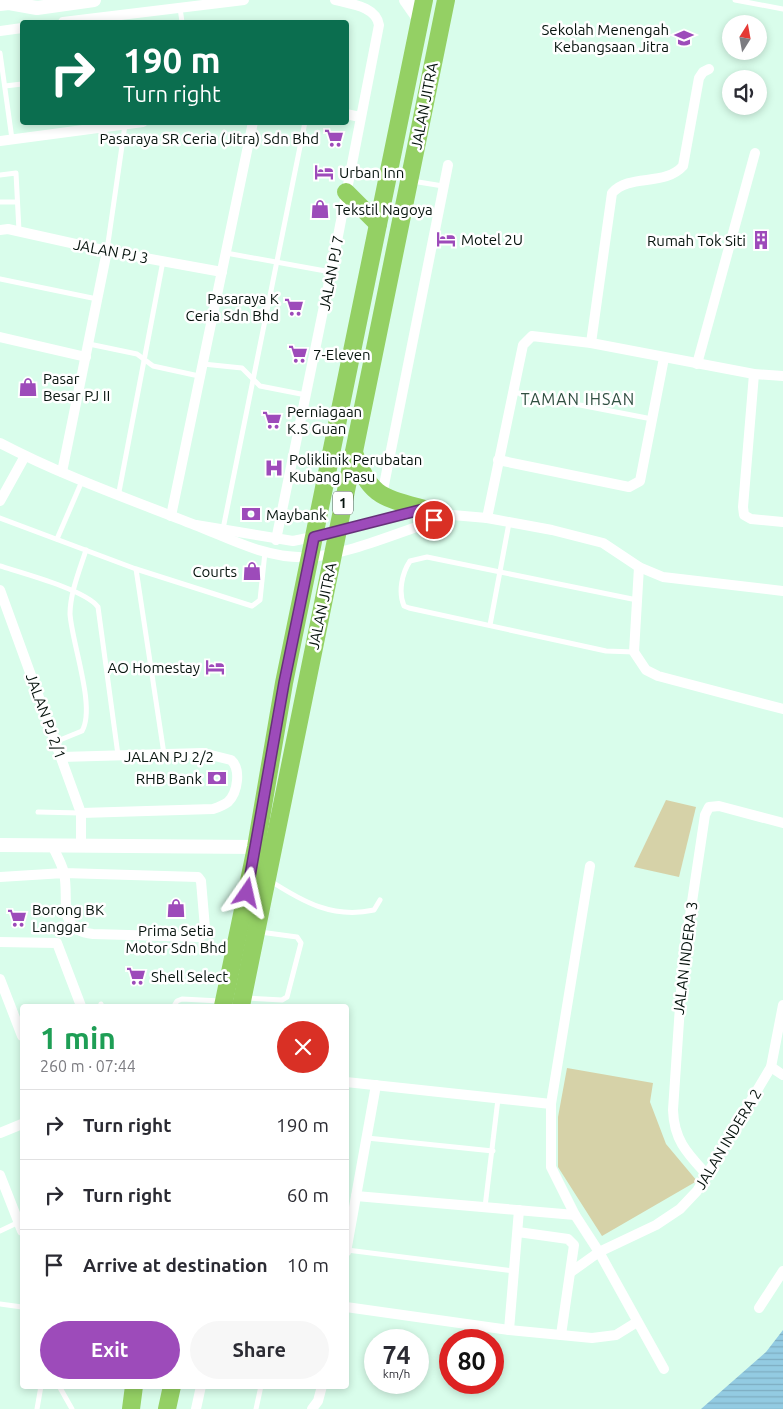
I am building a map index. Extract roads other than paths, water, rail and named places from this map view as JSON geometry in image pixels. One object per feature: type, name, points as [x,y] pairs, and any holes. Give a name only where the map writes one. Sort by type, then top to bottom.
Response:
[{"type":"highway","name":"JALAN JITRA","points":[[223,1004],[256,847],[284,683],[309,557],[424,0]]},
{"type":"highway","name":"JALAN JITRA","points":[[242,1002],[446,0]]},
{"type":"highway","points":[[346,192],[378,224]]},
{"type":"highway","points":[[354,452],[368,485],[382,495],[432,511]]},
{"type":"highway","points":[[131,1409],[134,1389]]},
{"type":"highway","points":[[167,1409],[171,1389]]},
{"type":"main road","points":[[7,2],[37,8],[93,0]]},
{"type":"main road","points":[[406,0],[420,20]]},
{"type":"main road","points":[[0,845],[81,844],[256,847]]},
{"type":"street","points":[[78,20],[244,0]]},
{"type":"street","name":"JALAN PJ 7","points":[[276,540],[332,272],[379,25],[378,19],[370,10],[335,0]]},
{"type":"street","points":[[0,31],[20,28]]},
{"type":"street","points":[[591,343],[612,193],[626,183],[646,182],[670,176],[683,166],[699,78],[703,72],[709,69]]},
{"type":"street","points":[[349,115],[360,117]]},
{"type":"street","points":[[0,141],[125,125]]},
{"type":"street","points":[[171,516],[252,125]]},
{"type":"street","points":[[697,364],[756,153]]},
{"type":"street","points":[[382,495],[448,166]]},
{"type":"street","name":"JALAN PJ 3","points":[[0,230],[222,272]]},
{"type":"street","points":[[62,472],[98,299],[106,251]]},
{"type":"street","points":[[487,518],[523,345],[532,336],[591,343],[754,374],[783,376]]},
{"type":"street","points":[[0,337],[86,357]]},
{"type":"street","points":[[498,460],[629,487],[640,481],[664,358]]},
{"type":"street","points":[[754,374],[743,507],[744,515],[751,518],[783,522]]},
{"type":"street","points":[[0,443],[118,497],[196,525],[222,537],[265,552],[292,558],[333,552],[434,520],[432,511]]},
{"type":"street","points":[[0,501],[25,456]]},
{"type":"street","points":[[196,525],[276,540],[293,541],[432,511],[487,518],[552,530],[603,543],[639,567],[664,577],[783,590]]},
{"type":"street","points":[[639,567],[634,652],[646,670],[658,676],[783,709]]},
{"type":"street","name":"JALAN PJ 2/1","points":[[0,590],[81,813],[81,844]]},
{"type":"street","name":"JALAN PJ 2/2","points":[[61,757],[203,753],[214,754],[231,760],[237,771],[235,792],[227,803],[213,809],[81,813]]},
{"type":"street","name":"JALAN INDERA 3","points":[[708,1176],[680,1143],[673,1127],[672,1110],[682,962],[705,815],[709,807],[719,806],[783,823]]},
{"type":"street","points":[[0,877],[64,873],[198,877],[202,891],[204,934],[199,937],[93,934],[77,930],[67,920],[64,873],[52,845]]},
{"type":"street","points":[[590,866],[551,1104],[551,1167],[575,1215],[599,1252],[664,1369]]},
{"type":"street","points":[[0,942],[57,943],[79,1004]]},
{"type":"street","points":[[0,978],[20,1031]]},
{"type":"street","name":"JALAN INDERA 2","points":[[571,1272],[599,1252],[656,1224],[680,1209],[708,1176],[771,1067],[783,1005]]},
{"type":"street","points":[[771,1067],[783,1075]]},
{"type":"street","points":[[349,1082],[551,1104]]},
{"type":"street","points":[[349,1234],[376,1085]]},
{"type":"street","points":[[0,1133],[20,1125]]},
{"type":"street","points":[[1,1182],[20,1225]]},
{"type":"street","points":[[356,1196],[575,1215]]},
{"type":"street","points":[[509,1330],[519,1210]]},
{"type":"street","points":[[518,1232],[571,1241],[574,1245],[561,1335]]},
{"type":"street","points":[[759,1308],[783,1271]]},
{"type":"street","points":[[349,1307],[509,1330],[605,1338],[616,1335],[637,1322]]},
{"type":"street","points":[[196,1409],[200,1389]]},
{"type":"street","points":[[312,1409],[318,1401],[321,1389]]},
{"type":"lane","points":[[735,0],[765,3],[783,9]]},
{"type":"lane","points":[[180,7],[182,20]]},
{"type":"lane","points":[[0,53],[12,139]]},
{"type":"lane","points":[[5,86],[20,84]]},
{"type":"lane","points":[[106,251],[125,125]]},
{"type":"lane","points":[[223,529],[304,125]]},
{"type":"lane","points":[[0,175],[16,173],[18,232]]},
{"type":"lane","points":[[409,180],[443,186]]},
{"type":"lane","points":[[0,202],[18,202]]},
{"type":"lane","points":[[226,253],[332,272]]},
{"type":"lane","points":[[118,497],[163,261]]},
{"type":"lane","points":[[0,279],[98,299]]},
{"type":"lane","points":[[89,344],[137,354],[153,366],[199,376]]},
{"type":"lane","points":[[202,363],[242,368],[253,381],[263,387],[306,395]]},
{"type":"lane","points":[[512,392],[652,419]]},
{"type":"lane","points":[[57,539],[82,481]]},
{"type":"lane","points":[[0,518],[136,569],[252,606],[260,600],[265,552]]},
{"type":"lane","points":[[490,625],[498,572],[509,522]]},
{"type":"lane","points":[[55,742],[82,731],[87,716],[70,616],[74,591],[86,550]]},
{"type":"lane","points":[[634,652],[606,651],[409,608],[404,606],[400,593],[406,567],[410,561],[427,557],[637,600]]},
{"type":"lane","points":[[0,566],[74,591],[90,599],[98,607],[118,755]]},
{"type":"lane","points":[[136,569],[164,754]]},
{"type":"lane","points":[[38,812],[81,813]]},
{"type":"lane","points":[[267,879],[302,902],[319,907],[362,913],[374,910],[380,900]]},
{"type":"lane","points":[[242,1002],[282,1000],[287,998],[301,943],[297,937],[257,931]]},
{"type":"lane","points":[[175,1004],[182,998],[223,1004]]},
{"type":"lane","points":[[485,1207],[498,1098]]},
{"type":"lane","points":[[367,1138],[493,1151]]},
{"type":"lane","points":[[0,1231],[20,1227]]},
{"type":"lane","points":[[349,1251],[514,1271]]},
{"type":"lane","points":[[0,1304],[20,1307]]},
{"type":"lane","points":[[37,1409],[40,1389]]},
{"type":"lane","points":[[62,1389],[72,1409]]},
{"type":"lane","points":[[256,1409],[260,1389]]},
{"type":"water","points":[[783,1330],[783,1409],[701,1409],[766,1352]]},
{"type":"place","name":"Sekolah Menengah Kebangsaan Jitra","points":[[684,38]]},
{"type":"place","name":"Pasaraya SR Ceria (Jitra) Sdn Bhd","points":[[334,138]]},
{"type":"place","name":"Urban Inn","points":[[324,172]]},
{"type":"place","name":"Tekstil Nagoya","points":[[320,209]]},
{"type":"place","name":"Motel 2U","points":[[446,239]]},
{"type":"place","name":"Rumah Tok Siti","points":[[761,240]]},
{"type":"place","name":"Pasaraya K Ceria Sdn Bhd","points":[[294,307]]},
{"type":"place","name":"7-Eleven","points":[[298,354]]},
{"type":"place","name":"Pasar Besar PJ II","points":[[28,387]]},
{"type":"place","name":"Perniagaan K.S Guan","points":[[272,420]]},
{"type":"place","name":"Poliklinik Perubatan Kubang Pasu","points":[[274,468]]},
{"type":"place","name":"Maybank","points":[[251,514]]},
{"type":"place","name":"Courts","points":[[252,571]]},
{"type":"place","name":"AO Homestay","points":[[215,667]]},
{"type":"place","name":"RHB Bank","points":[[217,778]]},
{"type":"place","name":"Prima Setia Motor Sdn Bhd","points":[[176,908]]},
{"type":"place","name":"Borong BK Langgar","points":[[17,918]]},
{"type":"place","name":"Shell Select","points":[[136,976]]},
{"type":"district","name":"TAMAN IHSAN","points":[[578,399]]}]
